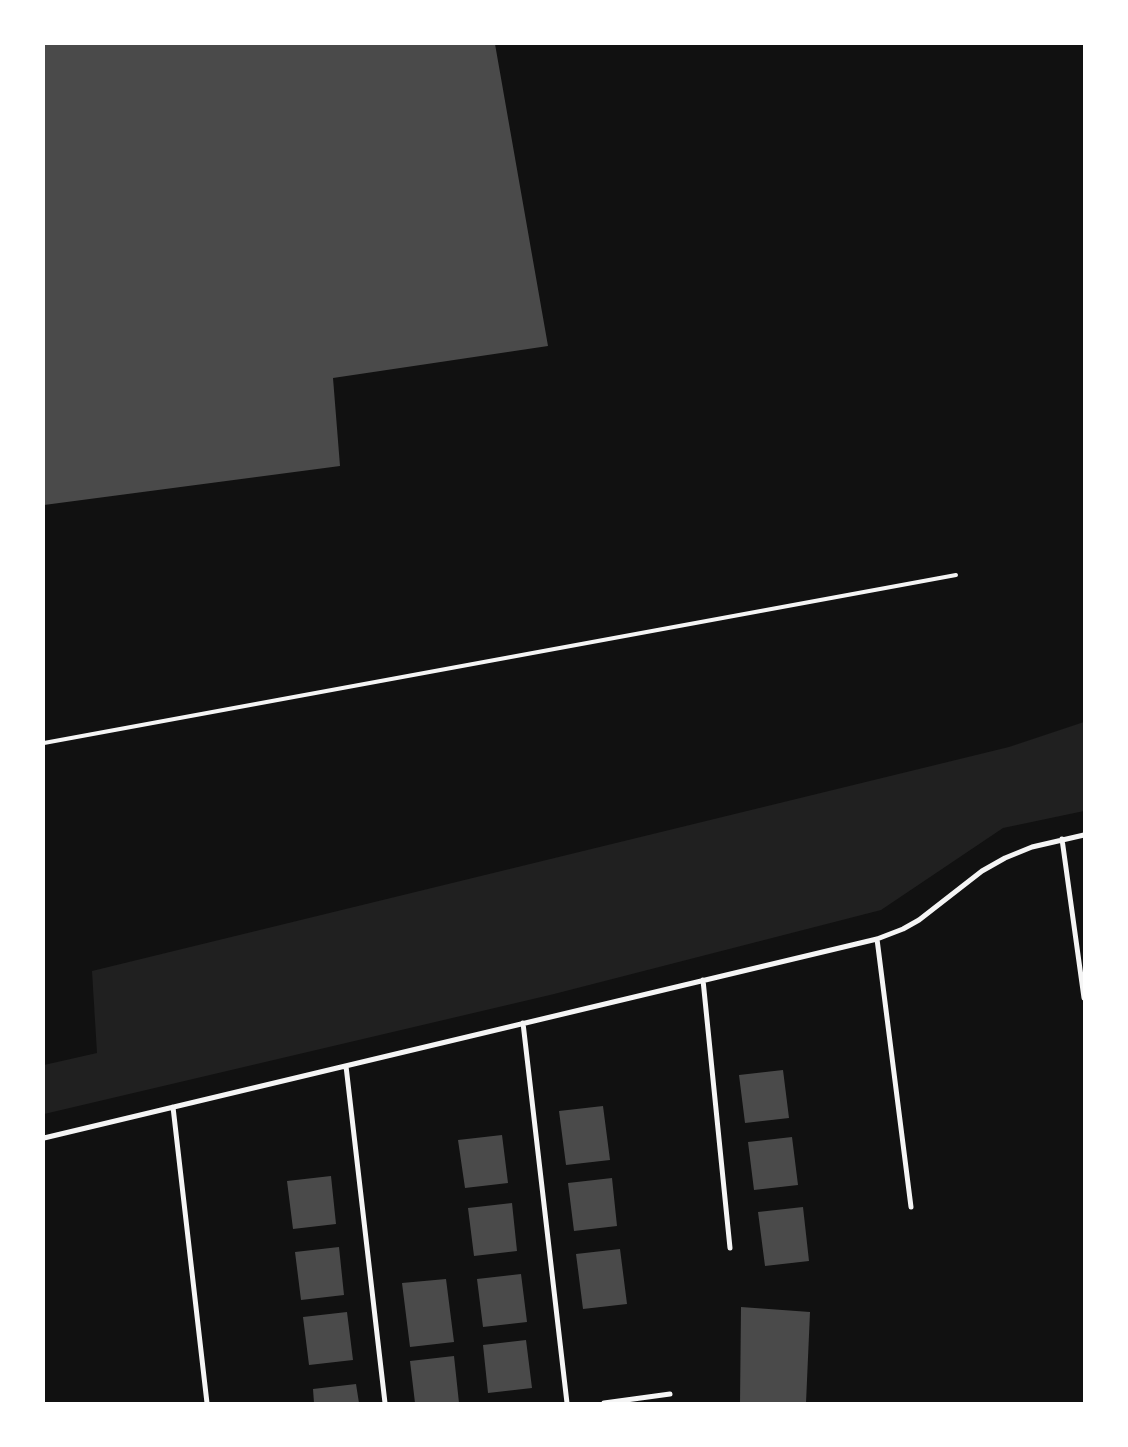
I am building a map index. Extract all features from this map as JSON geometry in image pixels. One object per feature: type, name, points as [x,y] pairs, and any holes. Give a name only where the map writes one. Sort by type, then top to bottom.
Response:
[{"type":"street","points":[[44,1138],[877,938],[903,929],[918,920],[982,871],[1005,858],[1032,847],[1084,835]]},
{"type":"street","points":[[1062,840],[1084,998]]},
{"type":"street","points":[[877,938],[911,1207]]},
{"type":"street","points":[[703,980],[730,1248]]},
{"type":"street","points":[[523,1023],[567,1403]]},
{"type":"street","points":[[346,1066],[385,1403]]},
{"type":"street","points":[[172,1107],[207,1403]]},
{"type":"street","points":[[604,1403],[670,1394]]},
{"type":"lane","points":[[44,743],[956,576]]},
{"type":"shaded area","points":[[1084,722],[1084,811],[1003,828],[881,910],[554,994],[44,1114],[44,1065],[97,1053],[92,971],[1009,747]]},
{"type":"building","points":[[44,44],[495,44],[548,346],[333,378],[340,466],[44,505]]},
{"type":"building","points":[[783,1070],[789,1118],[745,1123],[739,1075]]},
{"type":"building","points":[[603,1106],[610,1160],[566,1165],[559,1111]]},
{"type":"building","points":[[502,1135],[508,1183],[465,1188],[458,1140]]},
{"type":"building","points":[[792,1137],[798,1185],[754,1190],[748,1142]]},
{"type":"building","points":[[331,1176],[336,1224],[293,1229],[287,1181]]},
{"type":"building","points":[[612,1178],[617,1226],[574,1231],[568,1183]]},
{"type":"building","points":[[512,1203],[517,1251],[474,1256],[468,1208]]},
{"type":"building","points":[[803,1207],[809,1261],[765,1266],[758,1212]]},
{"type":"building","points":[[339,1247],[344,1295],[301,1300],[295,1252]]},
{"type":"building","points":[[620,1249],[627,1304],[583,1309],[576,1254]]},
{"type":"building","points":[[521,1274],[527,1322],[483,1327],[477,1279]]},
{"type":"building","points":[[446,1279],[454,1342],[410,1347],[402,1283]]},
{"type":"building","points":[[741,1307],[810,1312],[806,1403],[740,1403]]},
{"type":"building","points":[[347,1312],[353,1360],[309,1365],[303,1317]]},
{"type":"building","points":[[526,1340],[532,1388],[488,1393],[483,1345]]},
{"type":"building","points":[[454,1356],[459,1403],[415,1403],[410,1361]]},
{"type":"building","points":[[356,1384],[359,1403],[314,1403],[313,1389]]}]
